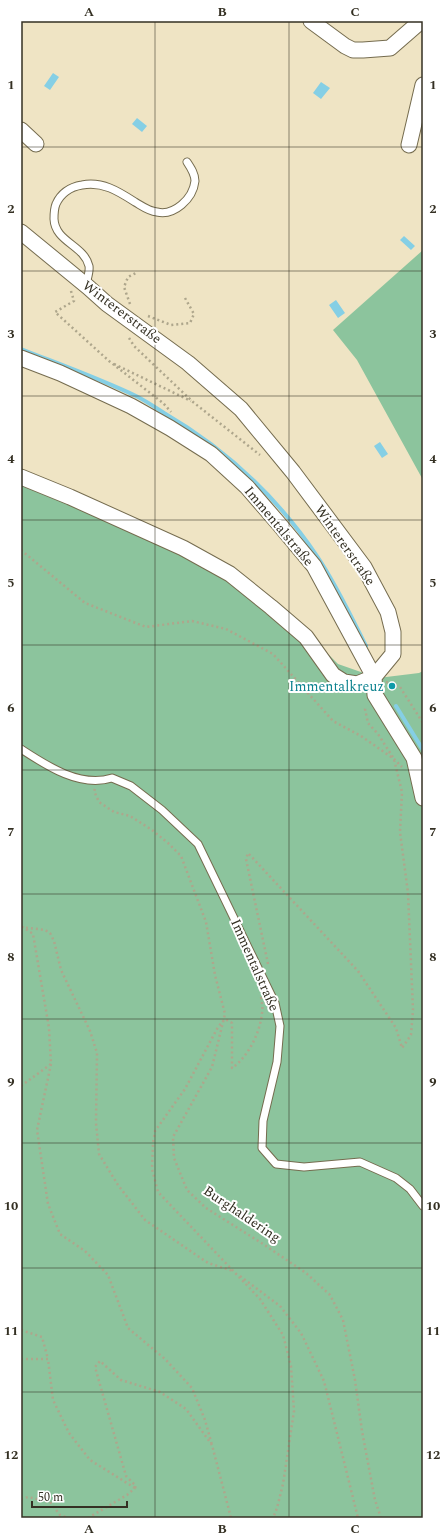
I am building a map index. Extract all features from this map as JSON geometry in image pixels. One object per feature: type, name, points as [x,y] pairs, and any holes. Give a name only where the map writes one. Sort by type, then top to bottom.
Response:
[{"type":"street","points":[[311,21],[345,46],[353,50],[363,50],[390,48],[421,21]]},
{"type":"street","points":[[409,145],[423,85]]},
{"type":"street","points":[[21,130],[36,144]]},
{"type":"street","name":"Wintererstraße","points":[[21,232],[86,284],[107,304],[188,363],[241,409],[293,472],[364,567],[388,612],[393,632],[393,654],[374,677]]},
{"type":"street","name":"Immentalstraße","points":[[21,358],[60,373],[131,406],[170,428],[211,454],[247,487],[314,566],[374,677],[375,695],[414,758],[423,798]]},
{"type":"street","points":[[21,477],[70,497],[183,548],[230,574],[306,637],[333,675],[344,682],[357,684],[374,677]]},
{"type":"lane","points":[[86,284],[89,268],[84,254],[59,234],[54,223],[56,205],[64,192],[75,186],[88,184],[106,186],[147,209],[168,213],[180,206],[191,194],[195,181],[193,170],[187,162]]},
{"type":"lane","name":"Immentalstraße","points":[[21,749],[67,776],[101,781],[112,778],[131,786],[162,810],[198,844],[275,1003],[280,1026],[277,1062],[263,1121],[262,1148],[276,1164],[304,1167],[331,1166],[360,1162],[396,1178],[410,1189],[423,1206]]},
{"type":"path","points":[[132,310],[124,287],[128,277],[136,273]]},
{"type":"path","points":[[70,286],[74,302],[55,312],[108,361],[163,403],[175,417]]},
{"type":"path","points":[[144,315],[171,325],[190,323],[194,314],[185,298]]},
{"type":"path","points":[[126,333],[134,346],[193,402],[264,458]]},
{"type":"path","points":[[108,361],[193,402]]},
{"type":"path","points":[[21,550],[85,603],[146,627],[192,621],[226,629],[273,654],[333,721],[361,736],[394,759],[404,772]]},
{"type":"path","points":[[374,677],[400,687],[423,723]]},
{"type":"path","points":[[273,1518],[278,1508],[283,1484],[294,1411],[291,1366],[283,1335],[260,1299],[158,1192],[152,1169],[153,1143],[155,1131],[185,1089],[218,1027],[225,1019],[232,1023],[232,1068],[240,1062],[257,1034],[263,1012],[260,989],[266,984],[269,970],[246,859],[248,853],[358,972],[396,1028],[402,1048],[411,1035],[413,1010],[408,893],[400,832],[402,792],[394,759],[378,734],[368,723],[365,709],[375,695]]},
{"type":"path","name":"Burghaldering","points":[[98,799],[99,802],[114,812],[130,816],[152,830],[181,856],[206,922],[215,975],[225,1019],[212,1067],[173,1137],[174,1158],[187,1190],[206,1208],[306,1273],[330,1295],[343,1320],[355,1380],[362,1431],[375,1500],[380,1518]]},
{"type":"path","points":[[22,927],[33,934],[49,1028],[51,1064],[37,1130],[48,1204],[60,1234],[85,1251],[108,1275],[128,1328],[165,1359],[192,1388],[205,1420],[231,1518]]},
{"type":"path","points":[[22,927],[44,930],[50,933],[54,941],[62,970],[90,1031],[97,1053],[96,1123],[99,1154],[102,1160],[118,1185],[145,1220],[208,1263],[234,1272],[280,1306],[301,1333],[324,1382],[358,1518]]},
{"type":"path","points":[[21,1086],[51,1064]]},
{"type":"path","points":[[21,1330],[42,1337],[48,1359],[53,1400],[69,1433],[90,1460],[135,1488]]},
{"type":"path","points":[[21,1359],[48,1359]]},
{"type":"path","points":[[135,1488],[136,1486],[126,1476],[95,1368],[100,1361],[121,1380],[160,1392],[186,1409],[212,1445]]},
{"type":"path","points":[[88,1518],[135,1488]]},
{"type":"path","points":[[21,1499],[28,1497],[50,1502],[60,1515],[69,1518]]},
{"type":"green space","points":[[423,250],[423,480],[357,360],[333,330]]},
{"type":"green space","points":[[21,476],[275,601],[338,664],[378,678],[419,673],[423,671],[423,1518],[21,1518]]},
{"type":"water","points":[[53,73],[59,77],[50,90],[44,86]]},
{"type":"water","points":[[321,82],[330,88],[321,99],[313,93]]},
{"type":"water","points":[[137,118],[147,126],[142,132],[132,124]]},
{"type":"water","points":[[404,236],[415,246],[411,250],[400,240]]},
{"type":"water","points":[[336,300],[345,313],[338,318],[329,305]]},
{"type":"water","points":[[380,442],[388,454],[382,458],[374,446]]},
{"type":"waterway","points":[[21,349],[93,377],[140,398],[208,442],[249,476],[285,514],[317,556],[343,600],[366,646]]},
{"type":"waterway","points":[[396,706],[423,750]]},
{"type":"place","name":"Immentalkreuz","points":[[392,686]]}]
